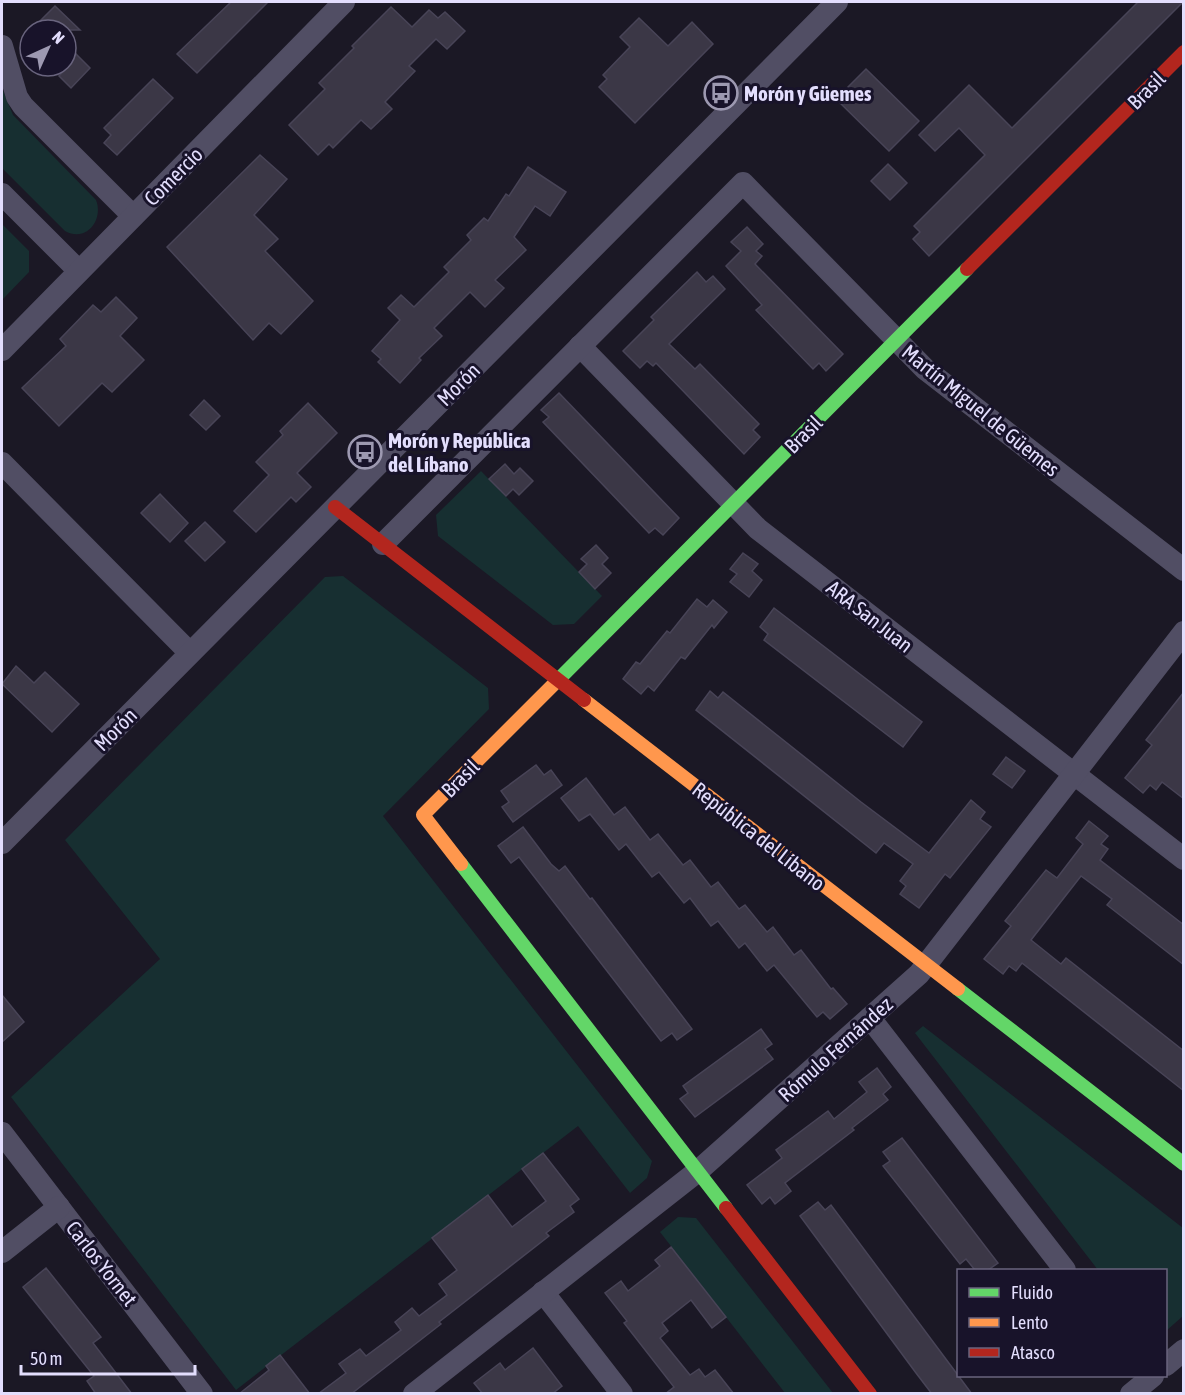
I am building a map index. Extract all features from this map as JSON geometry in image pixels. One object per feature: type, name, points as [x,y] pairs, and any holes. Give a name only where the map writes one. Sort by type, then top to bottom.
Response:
[{"type":"street","name":"Comercio","points":[[2,350],[344,2]]},
{"type":"street","name":"Morón","points":[[2,843],[837,2]]},
{"type":"street","points":[[2,46],[17,97],[23,106],[133,216]]},
{"type":"street","name":"Brasil","points":[[698,1171],[423,815],[896,340],[1179,65]]},
{"type":"street","name":"Martín Miguel de Güemes","points":[[580,346],[743,183],[925,369],[1184,570]]},
{"type":"street","points":[[2,194],[79,271]]},
{"type":"street","points":[[383,544],[580,346]]},
{"type":"street","name":"ARA San Juan","points":[[580,346],[758,529],[1184,859]]},
{"type":"street","points":[[2,463],[190,654]]},
{"type":"street","name":"República del Líbano","points":[[335,507],[1184,1164]]},
{"type":"street","name":"Rómulo Fernández","points":[[414,1394],[698,1171],[920,974],[1184,632]]},
{"type":"street","points":[[870,1018],[1064,1269]]},
{"type":"street","name":"Carlos Yornet","points":[[2,1133],[202,1394]]},
{"type":"street","points":[[698,1171],[870,1394]]},
{"type":"street","points":[[2,1252],[59,1208]]},
{"type":"street","points":[[543,1292],[622,1394]]},
{"type":"street","points":[[1167,1366],[1184,1350]]},
{"type":"street","points":[[1131,1394],[1155,1378]]},
{"type":"green space","points":[[2,88],[13,115],[96,200],[98,208],[95,222],[86,232],[73,234],[65,231],[2,168]]},
{"type":"green space","points":[[2,224],[29,251],[29,272],[2,300]]},
{"type":"green space","points":[[481,471],[602,596],[574,624],[553,625],[438,536],[436,515]]},
{"type":"green space","points":[[343,576],[488,688],[489,709],[383,816],[652,1161],[647,1178],[630,1193],[578,1126],[236,1390],[11,1097],[160,959],[65,840],[325,577]]},
{"type":"green space","points":[[923,1026],[1183,1228],[1183,1316],[1167,1330],[1167,1269],[1097,1269],[915,1033]]},
{"type":"green space","points":[[678,1217],[696,1218],[833,1393],[785,1393],[660,1232]]},
{"type":"building","points":[[231,2],[268,2],[197,73],[177,54]]},
{"type":"building","points":[[1138,2],[1183,2],[929,256],[913,239],[920,232],[914,226],[985,155],[959,128],[935,151],[919,135],[969,85],[1012,128]]},
{"type":"building","points":[[55,6],[68,18],[43,18]]},
{"type":"building","points":[[391,7],[412,27],[429,10],[438,18],[445,12],[465,31],[447,49],[436,39],[409,66],[415,71],[385,102],[392,109],[371,129],[361,120],[333,148],[329,144],[318,155],[289,125],[325,89],[319,83]]},
{"type":"building","points":[[639,18],[668,46],[692,22],[713,44],[635,123],[599,87],[607,79],[603,75],[630,47],[620,37]]},
{"type":"building","points":[[78,56],[90,68],[71,88],[61,78],[78,78]]},
{"type":"building","points":[[866,69],[919,121],[889,151],[836,99]]},
{"type":"building","points":[[153,79],[173,98],[117,155],[104,143],[111,135],[104,128]]},
{"type":"building","points":[[260,155],[287,179],[254,215],[278,239],[265,251],[313,301],[281,334],[269,323],[253,340],[167,247]]},
{"type":"building","points":[[888,164],[907,183],[890,200],[871,181]]},
{"type":"building","points":[[528,167],[566,192],[550,216],[535,206],[514,237],[526,250],[495,280],[504,288],[485,307],[470,292],[434,328],[442,336],[419,358],[421,360],[400,383],[378,362],[381,359],[372,351],[400,320],[388,308],[401,295],[414,307],[449,272],[444,267],[471,240],[467,235],[484,218],[488,221],[506,194],[509,196]]},
{"type":"building","points":[[747,227],[763,244],[756,251],[762,256],[755,264],[843,354],[826,371],[819,363],[813,369],[756,310],[762,305],[726,266],[741,251],[731,242]]},
{"type":"building","points":[[697,272],[706,282],[713,276],[725,289],[669,344],[695,369],[700,364],[759,424],[753,430],[760,437],[744,454],[656,363],[653,366],[647,361],[640,368],[623,351],[654,320],[651,317]]},
{"type":"building","points":[[116,297],[137,318],[120,336],[144,360],[112,392],[102,383],[59,426],[22,388],[66,346],[60,339],[93,305],[101,312]]},
{"type":"building","points":[[559,393],[679,518],[663,535],[655,528],[649,533],[543,422],[549,417],[541,410]]},
{"type":"building","points":[[204,400],[220,416],[206,430],[190,415]]},
{"type":"building","points":[[308,403],[337,433],[297,473],[311,487],[296,502],[291,497],[256,532],[234,511],[269,475],[256,462],[283,435],[280,431]]},
{"type":"building","points":[[505,464],[514,474],[520,468],[533,481],[519,495],[513,489],[506,496],[489,479]]},
{"type":"building","points":[[160,494],[188,523],[170,542],[141,513]]},
{"type":"building","points":[[205,522],[225,542],[205,561],[185,541]]},
{"type":"building","points":[[596,545],[608,558],[602,564],[611,573],[595,589],[579,572],[587,564],[581,559]]},
{"type":"building","points":[[743,553],[758,564],[752,571],[762,580],[749,597],[730,582],[737,574],[730,569]]},
{"type":"building","points":[[697,599],[707,607],[713,600],[727,612],[714,628],[712,625],[685,659],[681,657],[654,691],[648,686],[641,694],[623,679],[636,662],[640,664],[667,631],[670,633]]},
{"type":"building","points":[[774,608],[922,722],[903,747],[764,640],[768,634],[760,627]]},
{"type":"building","points":[[16,666],[34,683],[45,672],[79,704],[52,732],[2,684]]},
{"type":"building","points":[[710,691],[718,698],[723,692],[929,853],[971,800],[985,812],[980,819],[991,827],[950,878],[945,874],[919,908],[900,894],[906,886],[900,881],[913,864],[884,843],[876,853],[696,710]]},
{"type":"building","points":[[1184,692],[1184,799],[1162,782],[1156,790],[1150,785],[1143,793],[1125,778],[1152,745],[1146,740]]},
{"type":"building","points":[[1006,757],[1025,771],[1012,788],[993,774]]},
{"type":"building","points":[[536,765],[544,775],[551,770],[562,785],[513,822],[502,807],[509,802],[501,791]]},
{"type":"building","points":[[586,778],[614,815],[625,807],[650,840],[658,834],[683,865],[690,860],[711,887],[718,882],[739,909],[745,905],[767,932],[773,927],[794,955],[801,950],[831,989],[833,988],[847,1004],[830,1019],[823,1012],[817,1017],[774,965],[767,971],[745,943],[739,948],[718,921],[711,926],[690,898],[684,903],[659,872],[652,877],[626,844],[619,850],[590,814],[579,821],[561,798]]},
{"type":"building","points":[[1089,821],[1108,836],[1101,844],[1108,849],[1100,860],[1184,925],[1184,965],[1107,905],[1112,899],[1081,876],[1031,940],[1061,964],[1066,958],[1184,1051],[1184,1091],[1022,963],[1016,971],[1009,966],[1003,974],[984,959],[1011,926],[1005,921],[1046,870],[1057,878],[1083,844],[1076,838]]},
{"type":"building","points":[[523,827],[551,864],[559,871],[565,866],[590,899],[592,898],[692,1029],[677,1040],[672,1033],[661,1041],[519,857],[511,863],[498,846]]},
{"type":"building","points":[[2,995],[24,1022],[2,1042]]},
{"type":"building","points":[[761,1029],[772,1044],[765,1049],[773,1059],[695,1117],[680,1099],[688,1093],[683,1086]]},
{"type":"building","points":[[877,1068],[891,1087],[883,1094],[888,1100],[852,1128],[854,1130],[785,1183],[791,1191],[775,1204],[770,1197],[762,1204],[747,1185],[782,1158],[776,1150],[828,1111],[834,1119],[867,1092],[859,1082]]},
{"type":"building","points":[[902,1138],[998,1263],[989,1269],[974,1269],[966,1259],[960,1264],[883,1166],[890,1161],[883,1152]]},
{"type":"building","points":[[543,1153],[579,1199],[570,1206],[574,1212],[546,1233],[549,1236],[351,1394],[318,1394],[346,1373],[339,1364],[360,1349],[366,1356],[401,1330],[395,1322],[412,1308],[419,1316],[447,1295],[439,1284],[457,1270],[432,1238],[488,1195],[512,1227],[546,1201],[522,1169]]},
{"type":"building","points":[[818,1202],[825,1210],[831,1205],[957,1374],[957,1377],[972,1394],[932,1394],[800,1216]]},
{"type":"building","points":[[671,1247],[726,1317],[712,1328],[691,1300],[662,1323],[668,1331],[660,1338],[690,1375],[699,1369],[705,1377],[715,1370],[734,1394],[665,1394],[674,1387],[624,1323],[627,1321],[605,1293],[621,1281],[628,1291],[660,1266],[655,1260]]},
{"type":"building","points":[[46,1268],[101,1337],[93,1343],[132,1394],[96,1394],[87,1381],[94,1376],[23,1287]]},
{"type":"building","points":[[533,1348],[562,1386],[552,1394],[483,1394],[474,1383],[500,1363],[505,1370]]},
{"type":"building","points":[[280,1355],[310,1394],[239,1394],[269,1370],[266,1366]]},
{"type":"traffic: fast","points":[[557,681],[967,269]]},
{"type":"traffic: fast","points":[[461,864],[726,1208]]},
{"type":"traffic: fast","points":[[958,989],[1184,1164]]},
{"type":"traffic: slow","points":[[461,864],[423,815],[557,681]]},
{"type":"traffic: slow","points":[[584,700],[958,989]]},
{"type":"traffic: jam","points":[[967,269],[1184,52]]},
{"type":"traffic: jam","points":[[335,507],[584,700]]},
{"type":"traffic: jam","points":[[726,1208],[870,1394]]},
{"type":"place","name":"Morón y Güemes","points":[[721,93]]},
{"type":"place","name":"Morón y República del Líbano","points":[[365,452]]}]
